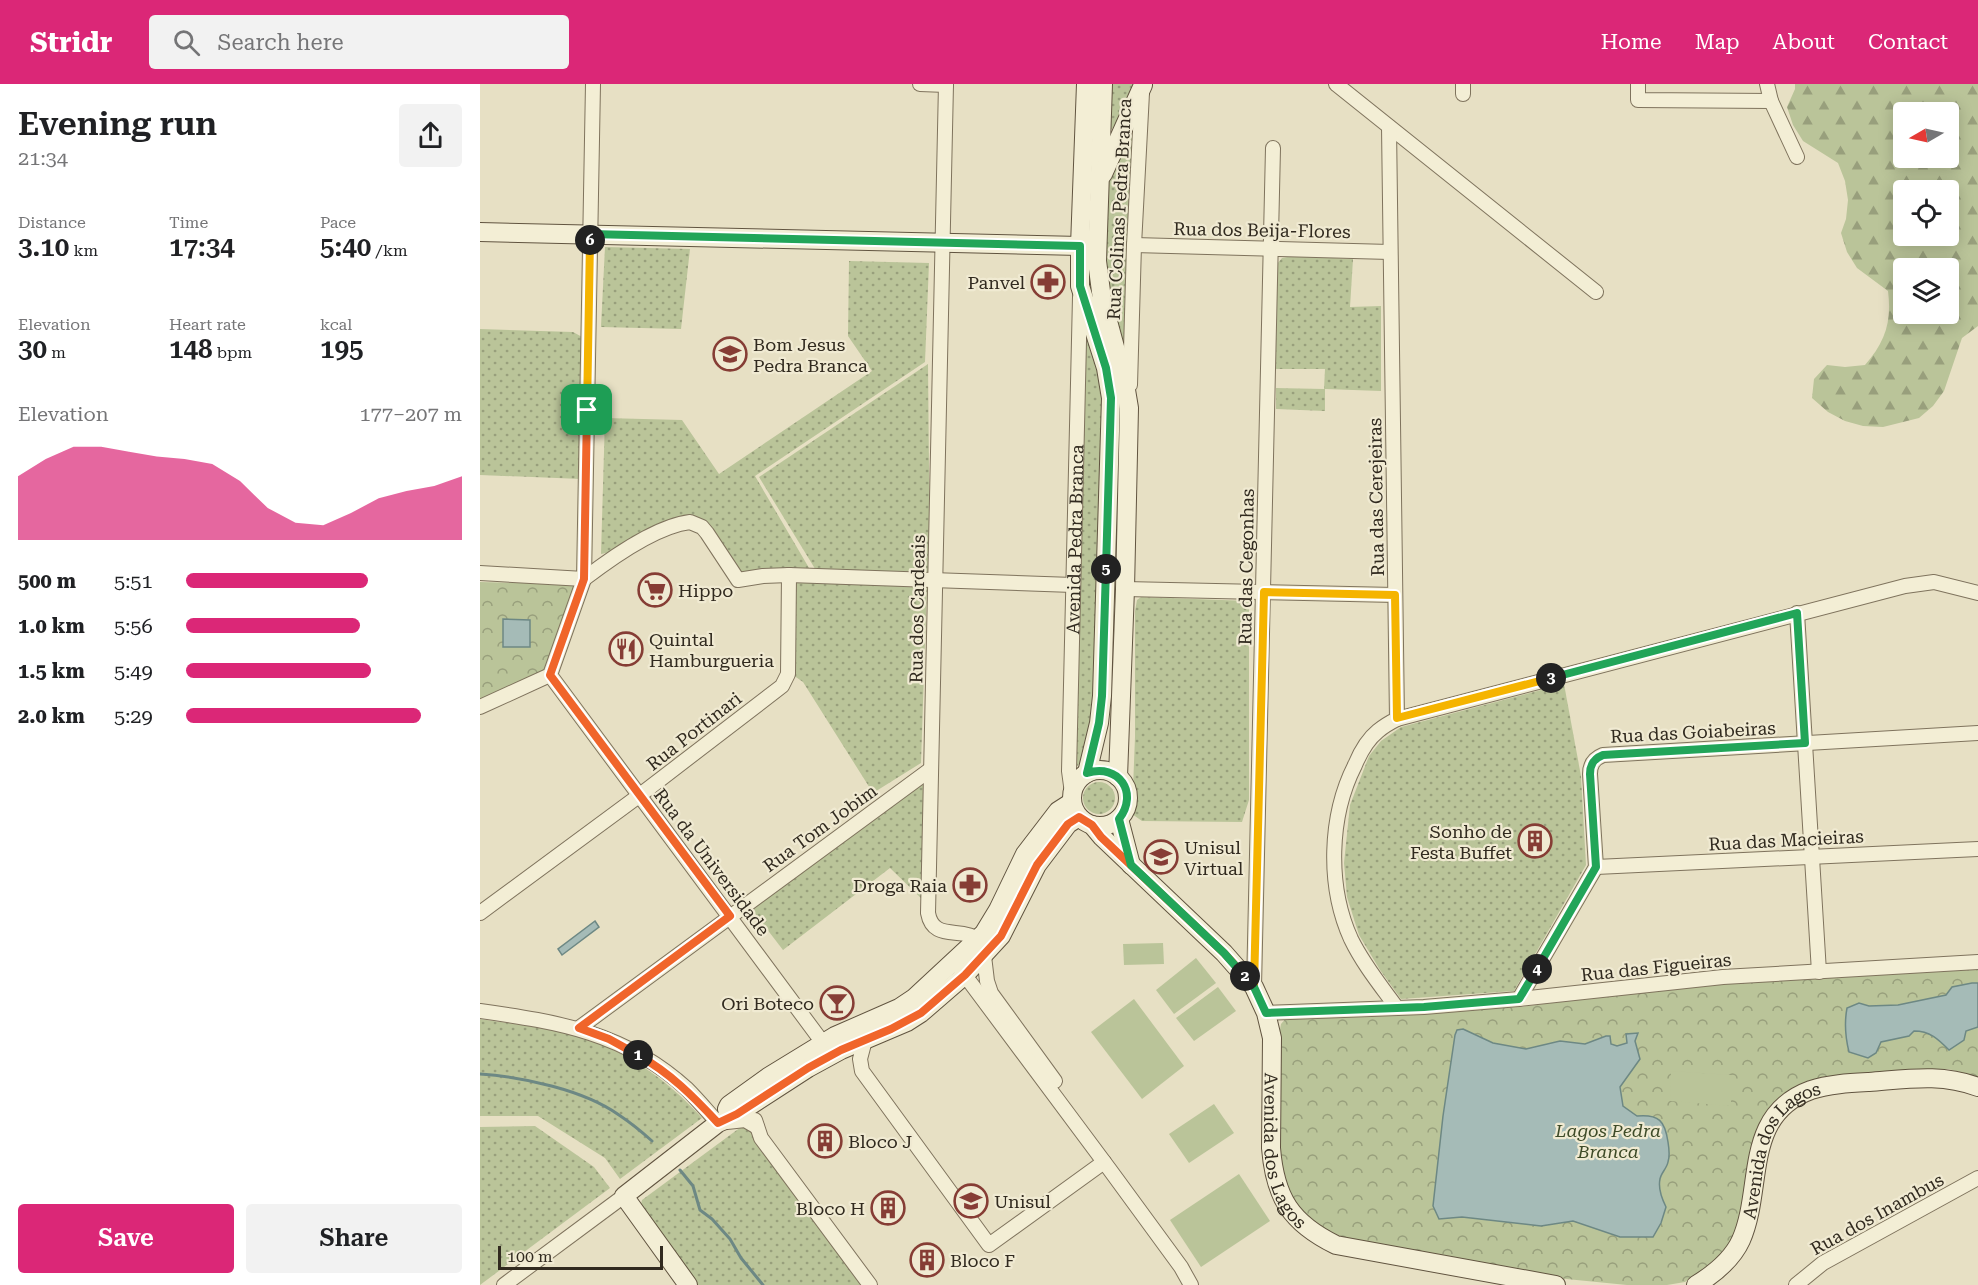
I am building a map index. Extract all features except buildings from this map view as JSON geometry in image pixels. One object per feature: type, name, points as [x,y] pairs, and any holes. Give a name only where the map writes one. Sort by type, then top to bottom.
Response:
[{"type":"main road","name":"Avenida Pedra Branca","points":[[1086,84],[1080,286],[1106,368],[1111,398],[1102,696],[1099,723],[1087,773]]},
{"type":"main road","points":[[688,1285],[624,1196],[718,1123],[841,1050],[914,1018],[981,947],[1025,854],[1058,811],[1079,809],[1106,825],[1119,819],[1126,805],[1126,790],[1118,777],[1129,408],[1125,384],[1102,299],[1098,270],[1096,244],[1103,84]]},
{"type":"main road","points":[[1099,183],[1143,84]]},
{"type":"main road","points":[[480,232],[1080,246]]},
{"type":"main road","points":[[1079,809],[1080,778],[1087,773],[1103,771],[1118,777]]},
{"type":"main road","name":"Avenida dos Lagos","points":[[1079,809],[1101,837],[1224,953],[1254,987],[1266,1013],[1272,1038],[1272,1166],[1285,1204],[1299,1222],[1316,1235],[1336,1245],[1528,1283],[1556,1285]]},
{"type":"main road","points":[[1119,819],[1131,865]]},
{"type":"main road","points":[[718,1123],[729,1105],[768,1077],[835,1036],[905,1005],[960,968]]},
{"type":"main road","name":"Avenida dos Lagos","points":[[1696,1285],[1721,1266],[1741,1240],[1747,1220],[1756,1161],[1764,1134],[1778,1112],[1798,1096],[1827,1086],[1924,1077],[1951,1078],[1978,1087]]},
{"type":"street","points":[[480,707],[550,675],[584,579],[593,84]]},
{"type":"street","points":[[920,84],[946,84]]},
{"type":"street","name":"Rua dos Cardeais","points":[[946,84],[929,921],[934,928],[940,931],[964,932],[981,947]]},
{"type":"street","name":"Rua Colinas Pedra Branca","points":[[1129,408],[1134,245],[1143,84]]},
{"type":"street","points":[[1336,84],[1596,292]]},
{"type":"street","points":[[1638,84],[1638,100],[1771,101]]},
{"type":"street","points":[[1767,84],[1771,101],[1797,157]]},
{"type":"street","name":"Rua das Cerejeiras","points":[[1389,127],[1397,718]]},
{"type":"street","name":"Rua das Cegonhas","points":[[1254,987],[1273,148]]},
{"type":"street","name":"Rua dos Beija-Flores","points":[[1134,245],[1390,252]]},
{"type":"street","name":"Avenida Pedra Branca","points":[[1079,809],[1070,771],[1080,286]]},
{"type":"street","points":[[480,573],[584,579],[621,553],[663,531],[690,522],[702,527],[738,580],[789,575],[935,582],[1073,585]]},
{"type":"street","name":"Rua Portinari","points":[[480,913],[640,795],[782,686],[788,674],[789,575]]},
{"type":"street","points":[[1397,1008],[1372,975],[1351,939],[1338,898],[1335,863],[1337,819],[1347,780],[1361,752],[1375,734],[1397,718],[1919,583],[1944,583],[1978,593]]},
{"type":"street","points":[[1125,589],[1395,595]]},
{"type":"street","points":[[1797,613],[1819,972]]},
{"type":"street","name":"Rua da Universidade","points":[[550,675],[823,1043]]},
{"type":"street","name":"Rua das Goiabeiras","points":[[1596,867],[1590,774],[1593,762],[1603,755],[1978,733]]},
{"type":"street","name":"Rua Tom Jobim","points":[[579,1028],[931,769]]},
{"type":"street","name":"Rua das Macieiras","points":[[1596,867],[1978,849]]},
{"type":"street","points":[[1519,999],[1596,867]]},
{"type":"street","points":[[981,947],[991,993],[1202,1285]]},
{"type":"street","name":"Rua das Figueiras","points":[[1266,1013],[1397,1008],[1519,999],[1723,977],[1978,962]]},
{"type":"street","points":[[960,968],[1181,1267],[1191,1285]]},
{"type":"street","points":[[480,1011],[548,1021],[579,1028],[609,1039],[655,1064],[688,1090],[718,1123],[745,1120],[757,1127]]},
{"type":"street","points":[[865,1040],[860,1059],[862,1071],[989,1245],[1104,1162]]},
{"type":"street","points":[[754,1103],[753,1112],[761,1138],[870,1285]]},
{"type":"street","name":"Rua dos Inambus","points":[[1796,1285],[1823,1263],[1978,1178]]},
{"type":"street","points":[[504,1285],[624,1196]]},
{"type":"green space","points":[[1109,84],[1133,84],[1120,119],[1110,131]]},
{"type":"green space","points":[[1795,84],[1978,84],[1978,326],[1962,338],[1944,391],[1933,406],[1919,418],[1883,427],[1863,426],[1845,421],[1828,412],[1812,398],[1814,379],[1827,365],[1845,367],[1865,365],[1878,348],[1886,331],[1889,302],[1888,291],[1857,268],[1847,252],[1841,233],[1846,219],[1848,200],[1845,181],[1838,163],[1803,141],[1793,125],[1787,107]]},
{"type":"green space","points":[[1134,120],[1127,351],[1116,327],[1101,256],[1107,179]]},
{"type":"green space","points":[[605,247],[690,249],[681,329],[601,327]]},
{"type":"green space","points":[[1293,256],[1353,259],[1350,307],[1381,306],[1381,391],[1325,389],[1325,411],[1276,409],[1276,388],[1324,389],[1325,369],[1273,369],[1277,264],[1282,258]]},
{"type":"green space","points":[[849,261],[929,263],[925,362],[755,476],[812,573],[740,576],[698,521],[620,550],[601,554],[605,418],[682,420],[719,474],[872,371],[848,336]]},
{"type":"green space","points":[[1086,327],[1104,399],[1095,719],[1089,752],[1074,770]]},
{"type":"green space","points":[[480,329],[573,332],[584,338],[581,479],[480,475]]},
{"type":"green space","points":[[928,364],[930,573],[817,572],[759,477]]},
{"type":"green space","points":[[791,577],[927,583],[921,763],[873,793],[803,682],[790,673]]},
{"type":"green space","points":[[480,582],[570,584],[576,587],[546,671],[480,703]]},
{"type":"green space","points":[[1141,597],[1249,601],[1249,800],[1242,822],[1142,821],[1132,814],[1135,737],[1135,611],[1137,600]]},
{"type":"green space","points":[[1564,684],[1581,776],[1586,865],[1514,991],[1401,999],[1359,935],[1347,897],[1344,863],[1350,805],[1369,756],[1381,741],[1401,727]]},
{"type":"green space","points":[[926,779],[924,901],[890,868],[783,950],[750,907]]},
{"type":"green space","points":[[1099,782],[1110,787],[1115,798],[1110,809],[1099,814],[1088,809],[1083,798],[1088,787]]},
{"type":"green space","points":[[1163,943],[1164,964],[1124,965],[1123,944]]},
{"type":"green space","points":[[1196,958],[1216,983],[1174,1014],[1156,990]]},
{"type":"green space","name":"Lagos Pedra Branca","points":[[1978,963],[1978,1080],[1968,1074],[1948,1069],[1913,1069],[1823,1078],[1792,1091],[1726,1253],[1685,1282],[1667,1285],[1627,1285],[1536,1276],[1343,1237],[1323,1229],[1310,1220],[1290,1198],[1279,1166],[1279,1035],[1281,1024],[1287,1017],[1520,1007],[1718,982]]},
{"type":"green space","points":[[1218,987],[1236,1011],[1194,1041],[1176,1018]]},
{"type":"green space","points":[[1134,999],[1184,1066],[1142,1099],[1091,1032]]},
{"type":"green space","points":[[480,1019],[564,1033],[612,1049],[660,1079],[702,1118],[620,1179],[605,1158],[538,1116],[480,1116]]},
{"type":"green space","points":[[1671,1071],[1731,1075],[1731,1106],[1670,1101]]},
{"type":"green space","points":[[1214,1104],[1234,1133],[1189,1163],[1169,1134]]},
{"type":"green space","points":[[745,1124],[752,1125],[864,1285],[695,1285],[641,1204],[642,1200]]},
{"type":"green space","points":[[535,1126],[594,1167],[610,1188],[480,1285],[480,1127]]},
{"type":"green space","points":[[1239,1174],[1270,1221],[1201,1267],[1170,1220]]},
{"type":"water","points":[[503,619],[530,620],[530,647],[503,647]]},
{"type":"water","points":[[595,921],[599,927],[562,955],[558,949]]},
{"type":"water","points":[[1978,983],[1978,1027],[1966,1031],[1964,1040],[1949,1050],[1933,1036],[1925,1032],[1914,1031],[1909,1036],[1881,1042],[1876,1053],[1868,1058],[1849,1052],[1845,1030],[1847,1008],[1859,1003],[1869,1006],[1898,1005],[1946,995],[1952,987]]},
{"type":"water","points":[[1463,1029],[1493,1043],[1526,1049],[1560,1041],[1585,1044],[1606,1036],[1610,1036],[1611,1044],[1617,1046],[1627,1043],[1626,1034],[1638,1033],[1635,1041],[1640,1059],[1620,1087],[1623,1106],[1637,1116],[1651,1116],[1660,1120],[1667,1135],[1669,1149],[1669,1157],[1660,1182],[1666,1207],[1653,1237],[1620,1237],[1573,1221],[1541,1226],[1462,1217],[1439,1219],[1433,1206],[1443,1116],[1455,1035],[1457,1030]]},
{"type":"waterway","points":[[480,1074],[534,1082],[589,1098],[619,1115],[652,1141]]},
{"type":"waterway","points":[[680,1170],[693,1186],[700,1210],[712,1219],[730,1239],[741,1258],[763,1285]]},
{"type":"place","name":"Panvel","points":[[1048,282]]},
{"type":"place","name":"Bom Jesus Pedra Branca","points":[[730,354]]},
{"type":"place","name":"Hippo","points":[[655,590]]},
{"type":"place","name":"Quintal Hamburgueria","points":[[626,649]]},
{"type":"place","name":"Sonho de Festa Buffet","points":[[1535,841]]},
{"type":"place","name":"Unisul Virtual","points":[[1161,857]]},
{"type":"place","name":"Droga Raia","points":[[970,885]]},
{"type":"place","name":"Ori Boteco","points":[[837,1003]]},
{"type":"place","name":"Bloco J","points":[[825,1141]]},
{"type":"place","name":"Unisul","points":[[971,1201]]},
{"type":"place","name":"Bloco H","points":[[888,1208]]},
{"type":"place","name":"Bloco F","points":[[927,1260]]},
{"type":"route","points":[[587,410],[584,579],[550,675],[730,916],[579,1028],[609,1039],[655,1064],[688,1090],[718,1123],[737,1114],[808,1068],[841,1050],[891,1029],[921,1013],[965,975],[1001,936],[1037,865],[1068,824],[1079,817],[1092,825],[1101,837],[1224,953],[1254,987],[1264,592],[1395,595],[1397,718],[1797,613],[1805,743],[1597,757],[1590,767],[1596,867],[1519,999],[1424,1007],[1266,1013],[1262,1000],[1254,987],[1239,970],[1224,953],[1131,865],[1119,819],[1124,813],[1127,798],[1123,783],[1111,773],[1103,771],[1087,773],[1099,723],[1102,696],[1111,398],[1106,368],[1080,286],[1080,246],[590,234],[587,410]]}]
